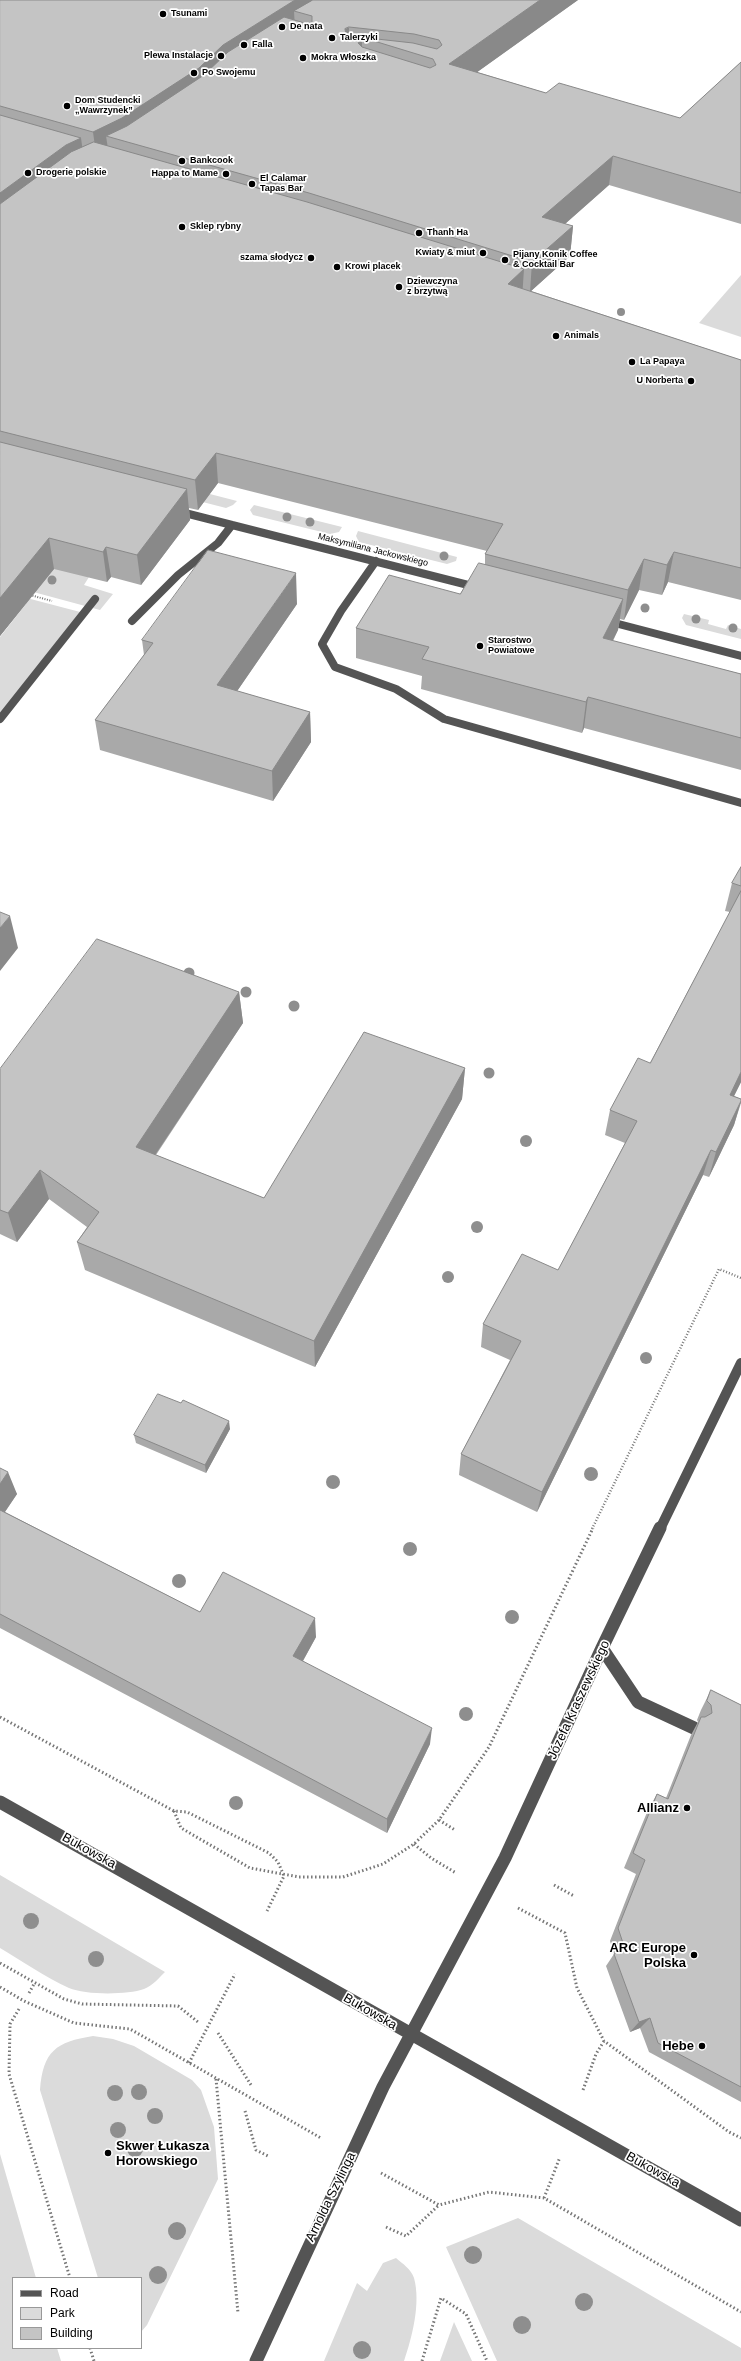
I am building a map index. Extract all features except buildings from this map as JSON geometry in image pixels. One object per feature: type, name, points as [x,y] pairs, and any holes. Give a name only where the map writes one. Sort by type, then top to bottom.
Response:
[{"type":"street","name":"Maksymiliana Jackowskiego","points":[[170,509],[490,591]]},
{"type":"street","points":[[132,621],[178,575],[218,543],[232,525]]},
{"type":"street","points":[[376,561],[341,611],[322,644],[335,667],[396,689],[444,719],[741,803]]},
{"type":"street","points":[[0,719],[95,598]]},
{"type":"street","points":[[596,618],[741,656]]},
{"type":"street","name":"Józefa Kraszewskiego","points":[[411,2035],[505,1858],[602,1648],[741,1363]]},
{"type":"street","points":[[602,1648],[638,1702],[694,1728]]},
{"type":"street","name":"Bukowska","points":[[0,1802],[180,1902],[411,2035],[741,2220]]},
{"type":"street","name":"Arnolda Szylinga","points":[[256,2361],[329,2200],[383,2087],[411,2035]]},
{"type":"path","points":[[174,1811],[181,1828],[250,1868],[284,1876],[343,1877],[383,1864],[414,1844],[439,1820],[490,1747],[592,1530],[719,1270],[741,1278]]},
{"type":"path","points":[[0,1717],[174,1811],[187,1812],[269,1854],[278,1862],[284,1876],[277,1892]]},
{"type":"path","points":[[439,1820],[455,1830]]},
{"type":"path","points":[[414,1844],[431,1858]]},
{"type":"path","points":[[554,1885],[574,1896]]},
{"type":"path","points":[[547,1925],[565,1933],[577,1988],[604,2041],[729,2132],[741,2138]]},
{"type":"path","points":[[0,1963],[34,1984],[64,1999],[82,2004],[178,2006],[198,2022]]},
{"type":"path","points":[[29,1993],[34,1984]]},
{"type":"path","points":[[0,1987],[24,2001],[74,2024],[130,2028],[216,2079],[270,2108]]},
{"type":"path","points":[[189,2063],[219,2004]]},
{"type":"path","points":[[19,2009],[10,2024],[9,2074],[70,2277]]},
{"type":"path","points":[[218,2033],[233,2054],[251,2085]]},
{"type":"path","points":[[596,2054],[604,2041]]},
{"type":"path","points":[[216,2079],[239,2322]]},
{"type":"path","points":[[245,2111],[256,2150],[268,2156]]},
{"type":"path","points":[[544,2198],[550,2184]]},
{"type":"path","points":[[386,2227],[406,2236],[439,2205],[489,2192],[544,2198],[741,2312]]},
{"type":"path","points":[[415,2193],[439,2205]]},
{"type":"path","points":[[422,2361],[441,2298],[466,2314],[487,2361]]},
{"type":"path","points":[[90,2349],[94,2361]]},
{"type":"green space","points":[[741,275],[741,337],[699,323]]},
{"type":"green space","points":[[144,477],[237,501],[233,505],[226,508],[144,487]]},
{"type":"green space","points":[[254,505],[342,527],[339,532],[330,534],[253,515],[250,510]]},
{"type":"green space","points":[[358,531],[457,557],[456,561],[447,564],[359,542],[356,536]]},
{"type":"green space","points":[[0,545],[89,577],[84,585],[113,594],[100,610],[0,583]]},
{"type":"green space","points":[[0,591],[84,613],[0,719],[0,637],[26,604],[0,597]]},
{"type":"green space","points":[[684,614],[709,620],[708,624],[726,629],[728,625],[741,629],[741,639],[686,625],[682,618]]},
{"type":"green space","points":[[0,1875],[165,1972],[153,1984],[144,1989],[117,1993],[95,1993],[76,1990],[60,1984],[42,1974],[0,1948]]},
{"type":"green space","name":"Skwer Łukasza Horowskiego","points":[[93,2036],[113,2039],[134,2046],[192,2080],[201,2090],[214,2127],[218,2179],[147,2325],[142,2331],[142,2277],[98,2277],[40,2090],[44,2066],[48,2057],[61,2045],[80,2038]]},
{"type":"green space","points":[[0,2154],[36,2277],[12,2277],[12,2349],[57,2349],[61,2361],[0,2361]]},
{"type":"green space","points":[[518,2218],[741,2348],[741,2361],[497,2361],[446,2247]]},
{"type":"green space","points":[[396,2258],[411,2272],[414,2278],[417,2298],[415,2320],[404,2361],[324,2361],[357,2283],[367,2291],[383,2263]]},
{"type":"green space","points":[[454,2322],[472,2361],[440,2361]]},
{"type":"place","name":"Tsunami","points":[[163,14]]},
{"type":"place","name":"De nata","points":[[282,27]]},
{"type":"place","name":"Talerzyki","points":[[332,38]]},
{"type":"place","name":"Falla","points":[[244,45]]},
{"type":"place","name":"Plewa Instalacje","points":[[221,56]]},
{"type":"place","name":"Mokra Włoszka","points":[[303,58]]},
{"type":"place","name":"Po Swojemu","points":[[194,73]]},
{"type":"place","name":"Dom Studencki „Wawrzynek”","points":[[67,106]]},
{"type":"place","name":"Bankcook","points":[[182,161]]},
{"type":"place","name":"Drogerie polskie","points":[[28,173]]},
{"type":"place","name":"Happa to Mame","points":[[226,174]]},
{"type":"place","name":"El Calamar Tapas Bar","points":[[252,184]]},
{"type":"place","name":"Sklep rybny","points":[[182,227]]},
{"type":"place","name":"Thanh Ha","points":[[419,233]]},
{"type":"place","name":"Kwiaty & miut","points":[[483,253]]},
{"type":"place","name":"szama słodycz","points":[[311,258]]},
{"type":"place","name":"Pijany Konik Coffee & Cocktail Bar","points":[[505,260]]},
{"type":"place","name":"Krowi placek","points":[[337,267]]},
{"type":"place","name":"Dziewczyna z brzytwą","points":[[399,287]]},
{"type":"place","name":"Animals","points":[[556,336]]},
{"type":"place","name":"La Papaya","points":[[632,362]]},
{"type":"place","name":"U Norberta","points":[[691,381]]},
{"type":"place","name":"Starostwo Powiatowe","points":[[480,646]]},
{"type":"place","name":"Allianz","points":[[687,1808]]},
{"type":"place","name":"ARC Europe Polska","points":[[694,1955]]},
{"type":"place","name":"Hebe","points":[[702,2046]]},
{"type":"place","name":"Skwer Łukasza Horowskiego","points":[[108,2153]]}]
